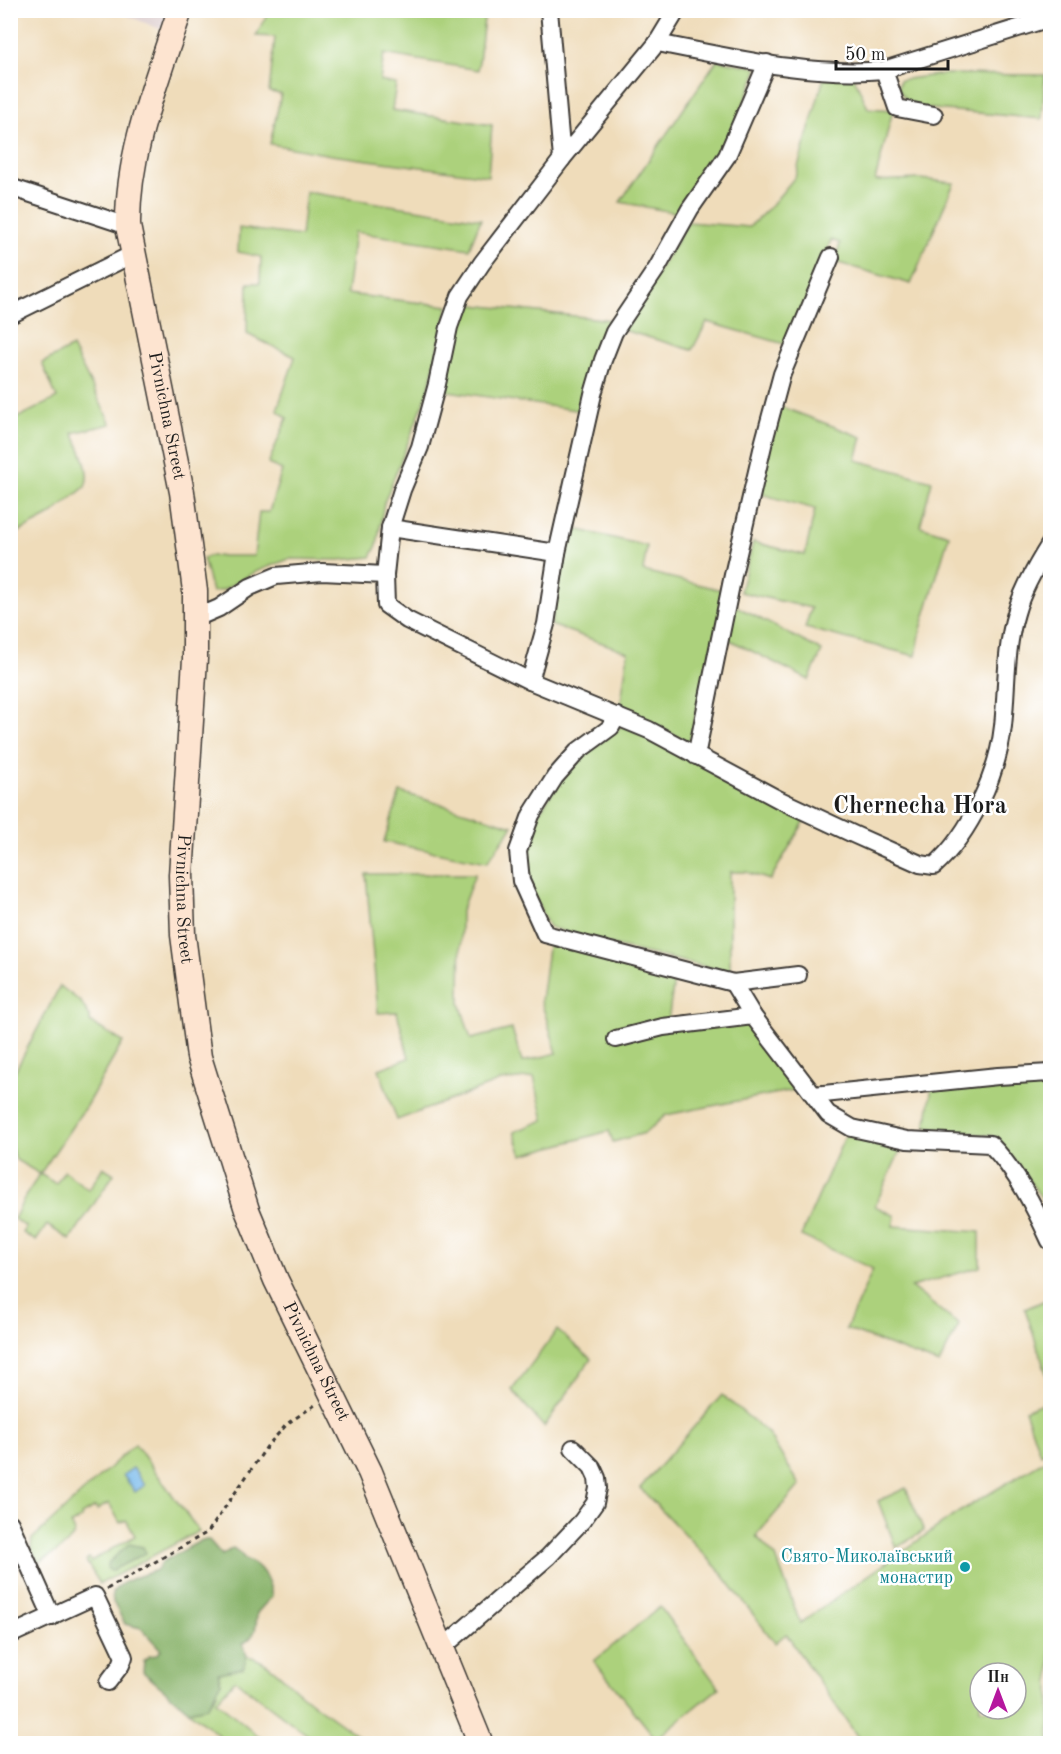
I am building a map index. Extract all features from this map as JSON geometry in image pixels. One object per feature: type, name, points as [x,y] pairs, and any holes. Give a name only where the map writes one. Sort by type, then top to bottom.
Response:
[{"type":"street","name":"Pivnichna Street","points":[[180,10],[135,151],[127,199],[128,226],[133,254],[182,492],[196,618],[181,874],[183,935],[199,1057],[247,1210],[276,1280],[370,1472],[481,1743]]},
{"type":"street","points":[[549,10],[562,159]]},
{"type":"street","points":[[677,10],[657,43],[562,159],[482,263],[460,296],[449,327],[420,447],[402,490],[390,528],[386,605],[407,620],[530,681],[617,716],[778,799],[920,864],[934,867],[967,825],[992,777],[1003,729],[1010,638],[1016,612],[1050,544]]},
{"type":"street","points":[[657,43],[767,63],[832,71],[884,70],[1050,18]]},
{"type":"street","points":[[530,681],[546,624],[557,553],[593,394],[614,332],[657,268],[690,209],[727,156],[767,63]]},
{"type":"street","points":[[884,70],[897,108],[934,115]]},
{"type":"street","points":[[10,187],[128,226]]},
{"type":"street","points":[[10,315],[133,254]]},
{"type":"street","points":[[696,756],[733,575],[782,374],[831,257]]},
{"type":"street","points":[[390,528],[557,553]]},
{"type":"street","points":[[196,618],[219,608],[250,587],[276,576],[322,572],[386,575]]},
{"type":"street","points":[[617,716],[611,727],[578,751],[555,777],[531,815],[518,851],[521,881],[545,934],[733,983],[798,975]]},
{"type":"street","points":[[733,983],[753,1016],[828,1114],[852,1128],[908,1140],[990,1144],[1007,1162],[1018,1179],[1050,1241]]},
{"type":"street","points":[[615,1039],[663,1027],[753,1016]]},
{"type":"street","points":[[814,1095],[962,1079],[1050,1073]]},
{"type":"street","points":[[442,1648],[548,1557],[582,1521],[595,1503],[597,1478],[592,1467],[573,1448]]},
{"type":"street","points":[[10,1523],[52,1617]]},
{"type":"street","points":[[10,1635],[95,1596],[124,1657],[108,1682]]},
{"type":"path","points":[[95,1596],[208,1532],[268,1445],[288,1423],[332,1394]]},
{"type":"shaded area","points":[[116,11],[172,11],[165,31]]},
{"type":"green space","points":[[269,11],[485,11],[478,70],[384,54],[380,81],[396,84],[392,110],[492,125],[488,176],[331,155],[270,144],[281,94],[269,92],[275,37],[256,36]]},
{"type":"green space","points":[[717,60],[755,67],[757,71],[732,133],[706,171],[682,214],[620,202]]},
{"type":"green space","points":[[825,74],[853,75],[868,108],[893,110],[875,181],[921,179],[954,183],[911,284],[835,262],[840,243],[831,240],[788,345],[707,322],[692,350],[623,330],[688,222],[749,227],[771,206],[795,177]]},
{"type":"green space","points":[[944,74],[1045,75],[1042,119],[923,108],[906,100],[898,88],[900,80]]},
{"type":"green space","points":[[306,192],[481,219],[469,249],[355,232],[347,294],[448,306],[428,392],[384,503],[377,545],[371,557],[339,560],[289,559],[255,572],[223,590],[212,592],[203,558],[254,556],[259,512],[269,512],[282,470],[268,464],[287,418],[277,410],[295,357],[247,334],[248,283],[260,283],[261,257],[238,252],[239,228],[301,236]]},
{"type":"green space","points":[[465,304],[611,320],[587,371],[582,411],[441,390]]},
{"type":"green space","points":[[72,347],[111,424],[73,433],[86,467],[85,487],[49,516],[11,536],[11,421],[57,398],[42,363]]},
{"type":"green space","points":[[779,406],[862,437],[856,460],[932,481],[920,526],[949,535],[921,629],[916,656],[805,628],[811,608],[740,592],[753,542],[805,555],[815,509],[757,493]]},
{"type":"green space","points":[[567,527],[647,546],[643,571],[726,591],[689,742],[620,708],[628,652],[551,625]]},
{"type":"green space","points":[[734,605],[822,651],[809,680],[726,638]]},
{"type":"green space","points":[[622,726],[807,817],[770,880],[746,872],[730,872],[730,972],[606,944],[549,927],[526,880],[524,852],[536,817],[567,770]]},
{"type":"green space","points":[[400,792],[513,826],[487,862],[384,842]]},
{"type":"green space","points":[[366,874],[475,874],[461,911],[460,1003],[471,1039],[512,1029],[522,1062],[557,1053],[541,1001],[549,941],[675,973],[668,1021],[749,1021],[799,1086],[794,1090],[666,1115],[645,1133],[613,1142],[609,1131],[522,1155],[514,1132],[544,1120],[534,1077],[501,1081],[397,1120],[379,1069],[409,1058],[397,1012],[378,1013]]},
{"type":"green space","points":[[60,986],[81,1002],[90,1017],[90,1022],[123,1042],[86,1106],[40,1174],[16,1160],[11,1147],[11,1079]]},
{"type":"green space","points":[[1050,1079],[1050,1210],[1016,1162],[992,1136],[926,1127],[932,1086]]},
{"type":"green space","points":[[846,1134],[900,1151],[875,1206],[895,1216],[893,1226],[980,1232],[980,1267],[911,1287],[959,1325],[939,1364],[846,1329],[873,1269],[801,1236]]},
{"type":"green space","points":[[103,1167],[114,1174],[70,1240],[47,1225],[36,1241],[23,1233],[26,1227],[14,1219],[40,1174],[56,1184],[64,1171],[89,1190]]},
{"type":"green space","points":[[1050,1298],[1050,1385],[1025,1309]]},
{"type":"green space","points":[[557,1330],[591,1359],[544,1427],[512,1390]]},
{"type":"green space","name":"Свято-Миколаївський монастир","points":[[722,1395],[767,1432],[800,1485],[756,1536],[776,1557],[800,1623],[959,1512],[1050,1457],[1050,1743],[862,1743],[786,1634],[775,1643],[719,1570],[640,1488]]},
{"type":"green space","points":[[1050,1400],[1050,1449],[1040,1454],[1025,1410]]},
{"type":"green space","points":[[135,1444],[199,1531],[100,1584],[86,1561],[89,1558],[91,1561],[135,1536],[126,1520],[120,1523],[109,1503],[97,1510],[95,1507],[81,1515],[82,1518],[71,1524],[75,1532],[72,1538],[59,1550],[38,1563],[31,1547],[32,1539]]},
{"type":"green space","points":[[906,1488],[924,1531],[896,1548],[878,1501]]},
{"type":"green space","points":[[202,1540],[209,1540],[222,1555],[233,1548],[246,1560],[257,1565],[267,1579],[272,1596],[257,1613],[255,1631],[243,1644],[247,1656],[243,1668],[218,1673],[221,1683],[207,1707],[189,1711],[143,1672],[144,1661],[161,1650],[141,1628],[125,1624],[113,1602],[112,1593],[121,1584],[157,1570],[162,1562]]},
{"type":"green space","points":[[129,1544],[143,1547],[146,1553],[111,1571],[107,1568],[109,1562]]},
{"type":"green space","points":[[660,1607],[719,1688],[656,1739],[594,1661]]},
{"type":"green space","points":[[247,1656],[263,1662],[312,1702],[369,1743],[318,1743],[235,1680],[216,1701],[265,1741],[262,1743],[228,1743],[189,1711],[207,1706],[217,1693],[218,1673],[243,1668]]},
{"type":"water","points":[[133,1468],[145,1485],[135,1492],[123,1475]]},
{"type":"place","name":"Свято-Миколаївський монастир","points":[[965,1567]]},
{"type":"district","name":"Chernecha Hora","points":[[920,807]]}]
